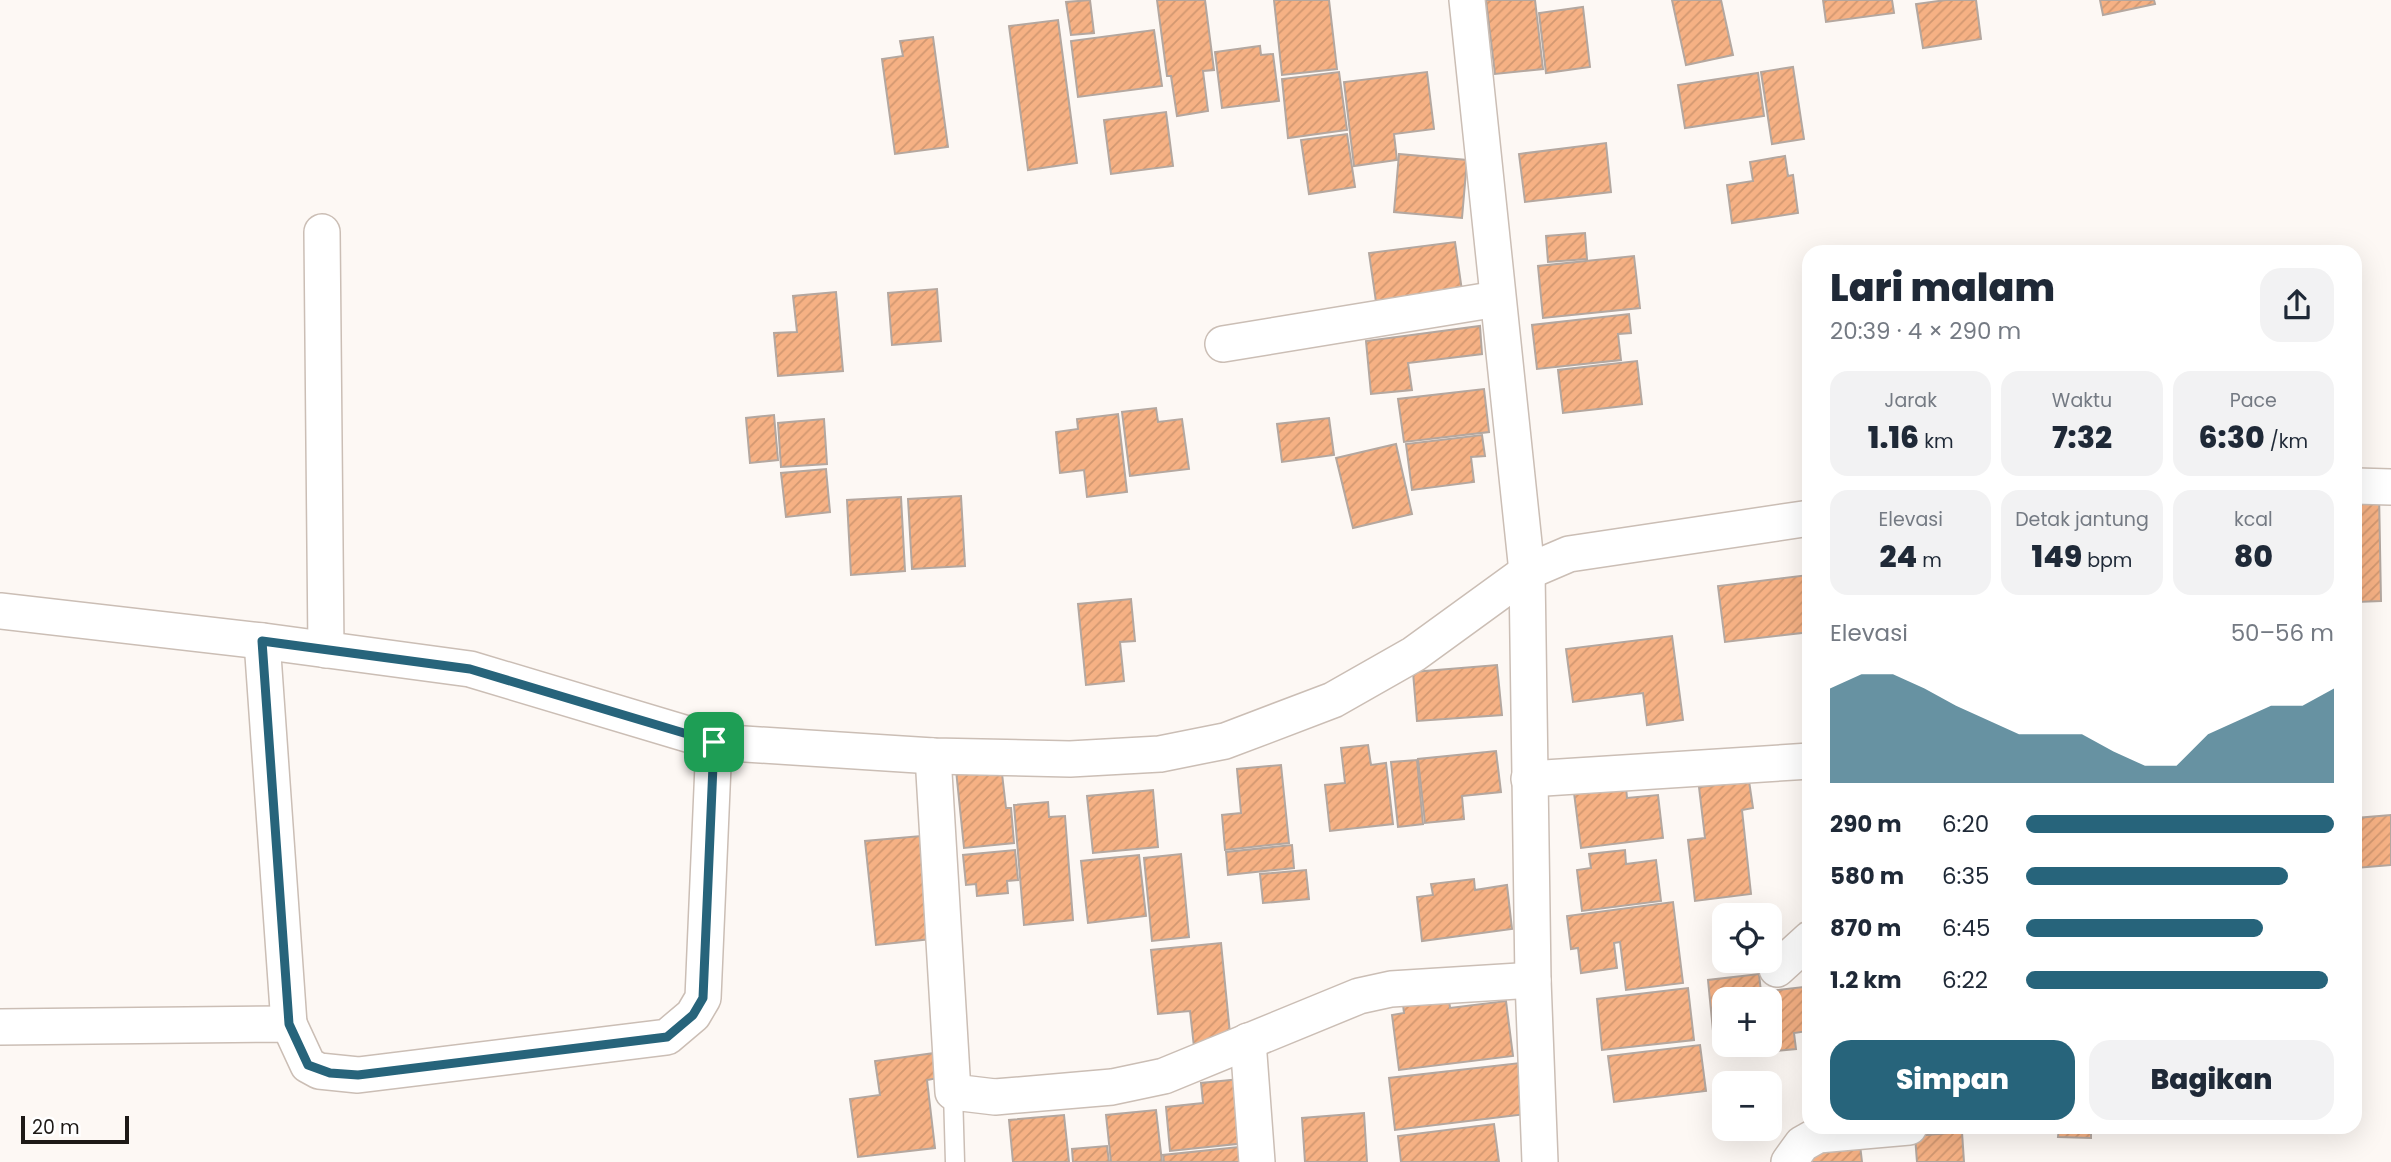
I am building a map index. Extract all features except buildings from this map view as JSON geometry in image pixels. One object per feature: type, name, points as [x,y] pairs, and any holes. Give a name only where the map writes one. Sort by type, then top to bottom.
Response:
[{"type":"street","points":[[1467,0],[1527,572],[1533,980],[1540,1162]]},
{"type":"street","points":[[322,232],[326,650]]},
{"type":"street","points":[[1223,345],[1497,299]]},
{"type":"street","points":[[2362,486],[2391,487]]},
{"type":"street","points":[[0,611],[262,641],[470,669],[714,742],[933,756],[1070,759],[1160,754],[1225,741],[1334,700],[1414,654],[1527,572],[1569,554],[1802,519]]},
{"type":"street","points":[[262,641],[289,1024],[308,1065],[330,1073],[358,1075],[667,1037],[693,1015],[703,998],[714,742]]},
{"type":"street","points":[[933,756],[953,1091],[995,1097],[1112,1087],[1164,1076],[1330,1007],[1380,992],[1533,980]]},
{"type":"street","points":[[1529,779],[1802,762]]},
{"type":"street","points":[[1782,964],[1802,946]]},
{"type":"street","points":[[0,1027],[289,1024]]},
{"type":"street","points":[[1248,1041],[1257,1162]]},
{"type":"street","points":[[1790,1162],[1802,1144],[1818,1135],[1829,1134]]},
{"type":"lane","points":[[953,1091],[955,1162]]},
{"type":"route","points":[[262,641],[470,669],[714,742],[703,998],[693,1015],[680,1027],[667,1037],[358,1075],[319,1071],[308,1065],[289,1024],[262,641]]}]
